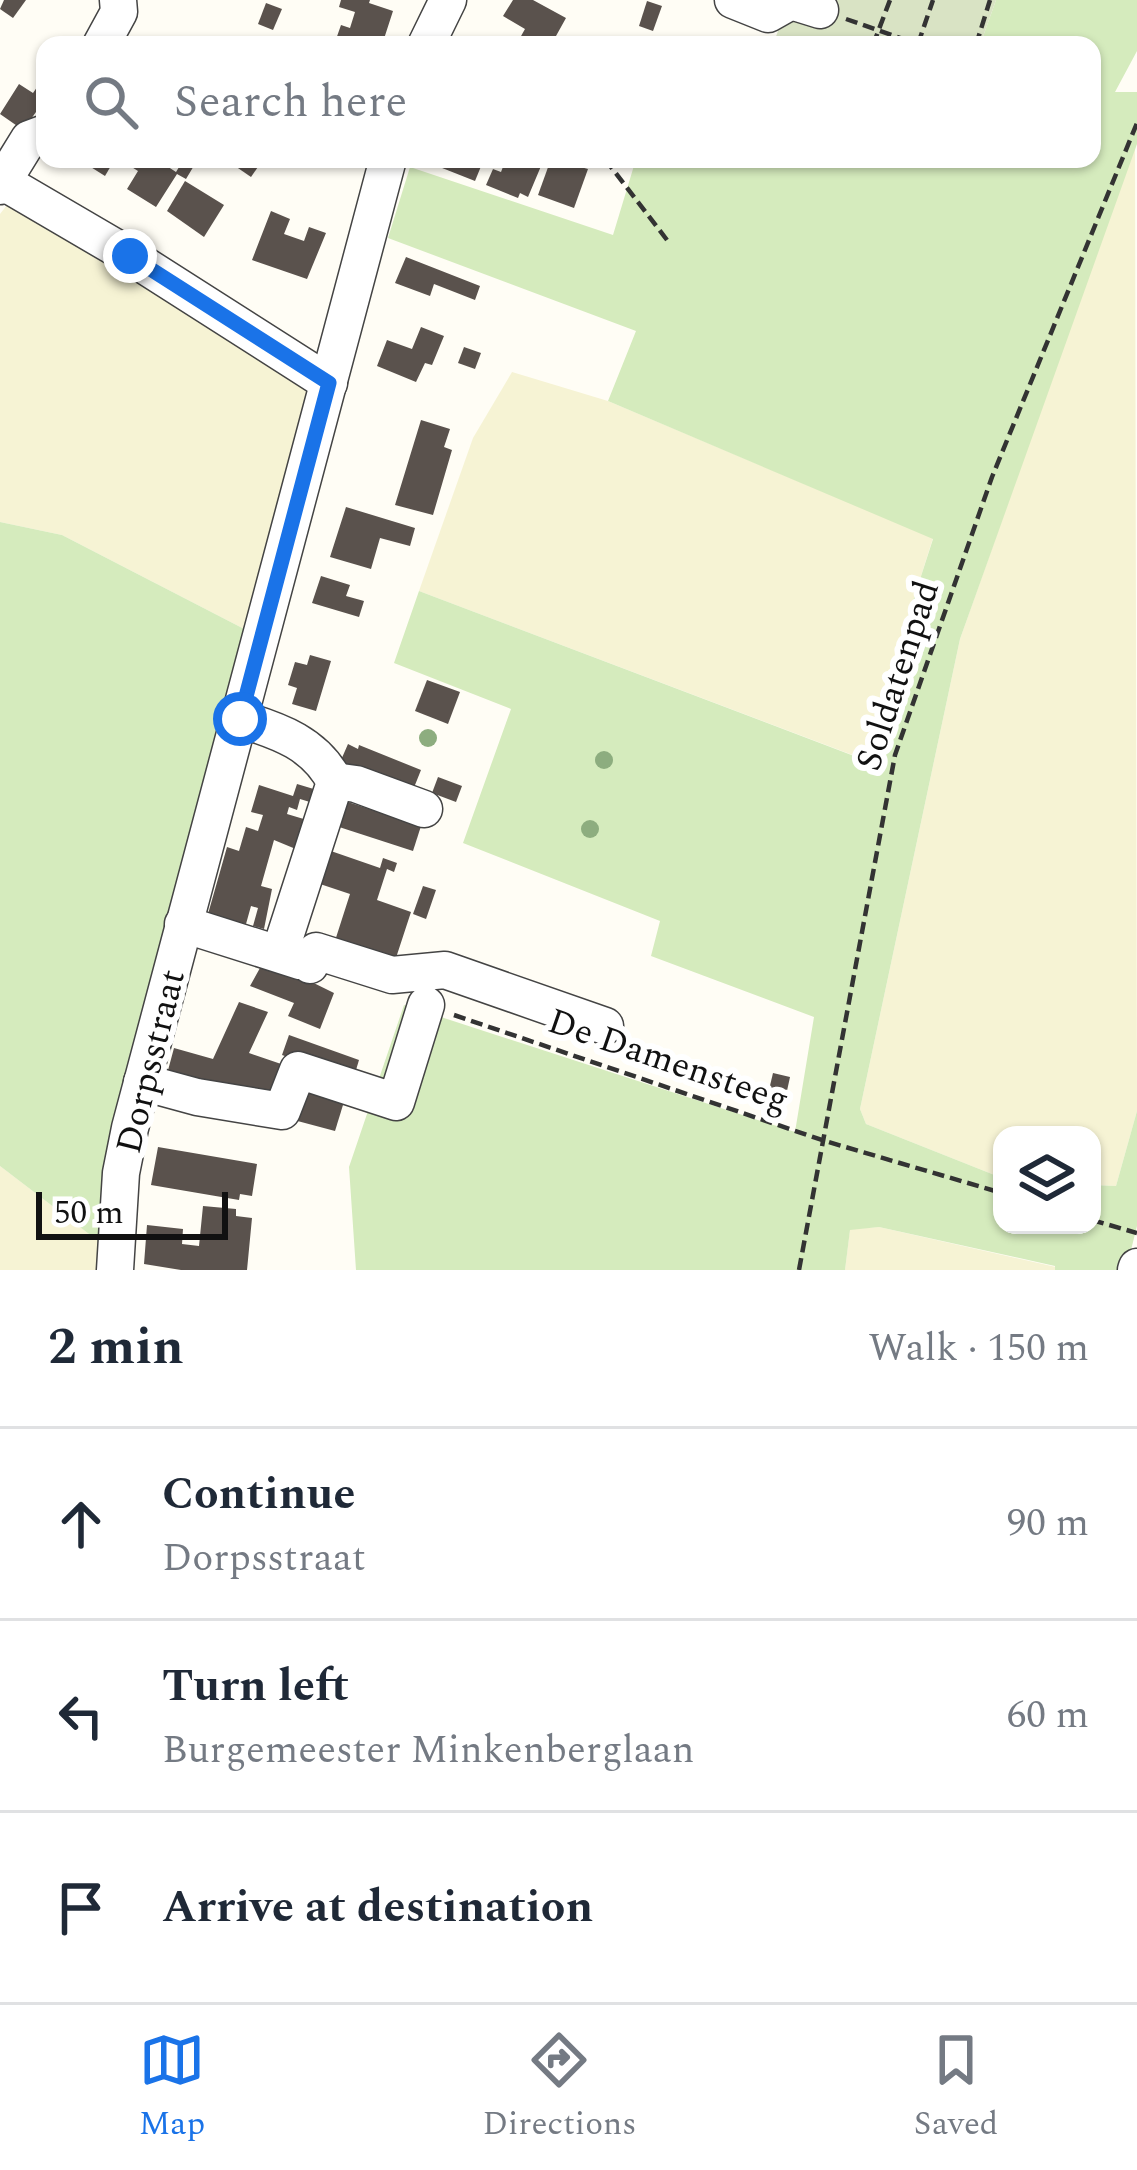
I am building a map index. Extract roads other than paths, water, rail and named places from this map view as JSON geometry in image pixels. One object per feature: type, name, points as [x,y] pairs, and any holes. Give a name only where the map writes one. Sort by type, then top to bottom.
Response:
[{"type":"street","points":[[106,36],[119,12],[118,0]]},
{"type":"street","points":[[430,36],[448,0]]},
{"type":"street","points":[[733,0],[768,14],[791,1],[820,10]]},
{"type":"street","points":[[36,137],[29,139],[1,183],[130,256],[329,383]]},
{"type":"street","name":"Dorpsstraat","points":[[115,1270],[121,1173],[142,1082],[386,168]]},
{"type":"street","points":[[240,719],[304,744],[325,763],[333,788],[304,962]]},
{"type":"street","points":[[333,788],[356,784],[424,808]]},
{"type":"street","name":"Dorpsstraat","points":[[183,924],[304,962],[316,951],[392,975],[445,970],[605,1026]]},
{"type":"street","points":[[142,1082],[281,1111],[298,1070],[396,1102],[426,1005]]}]
